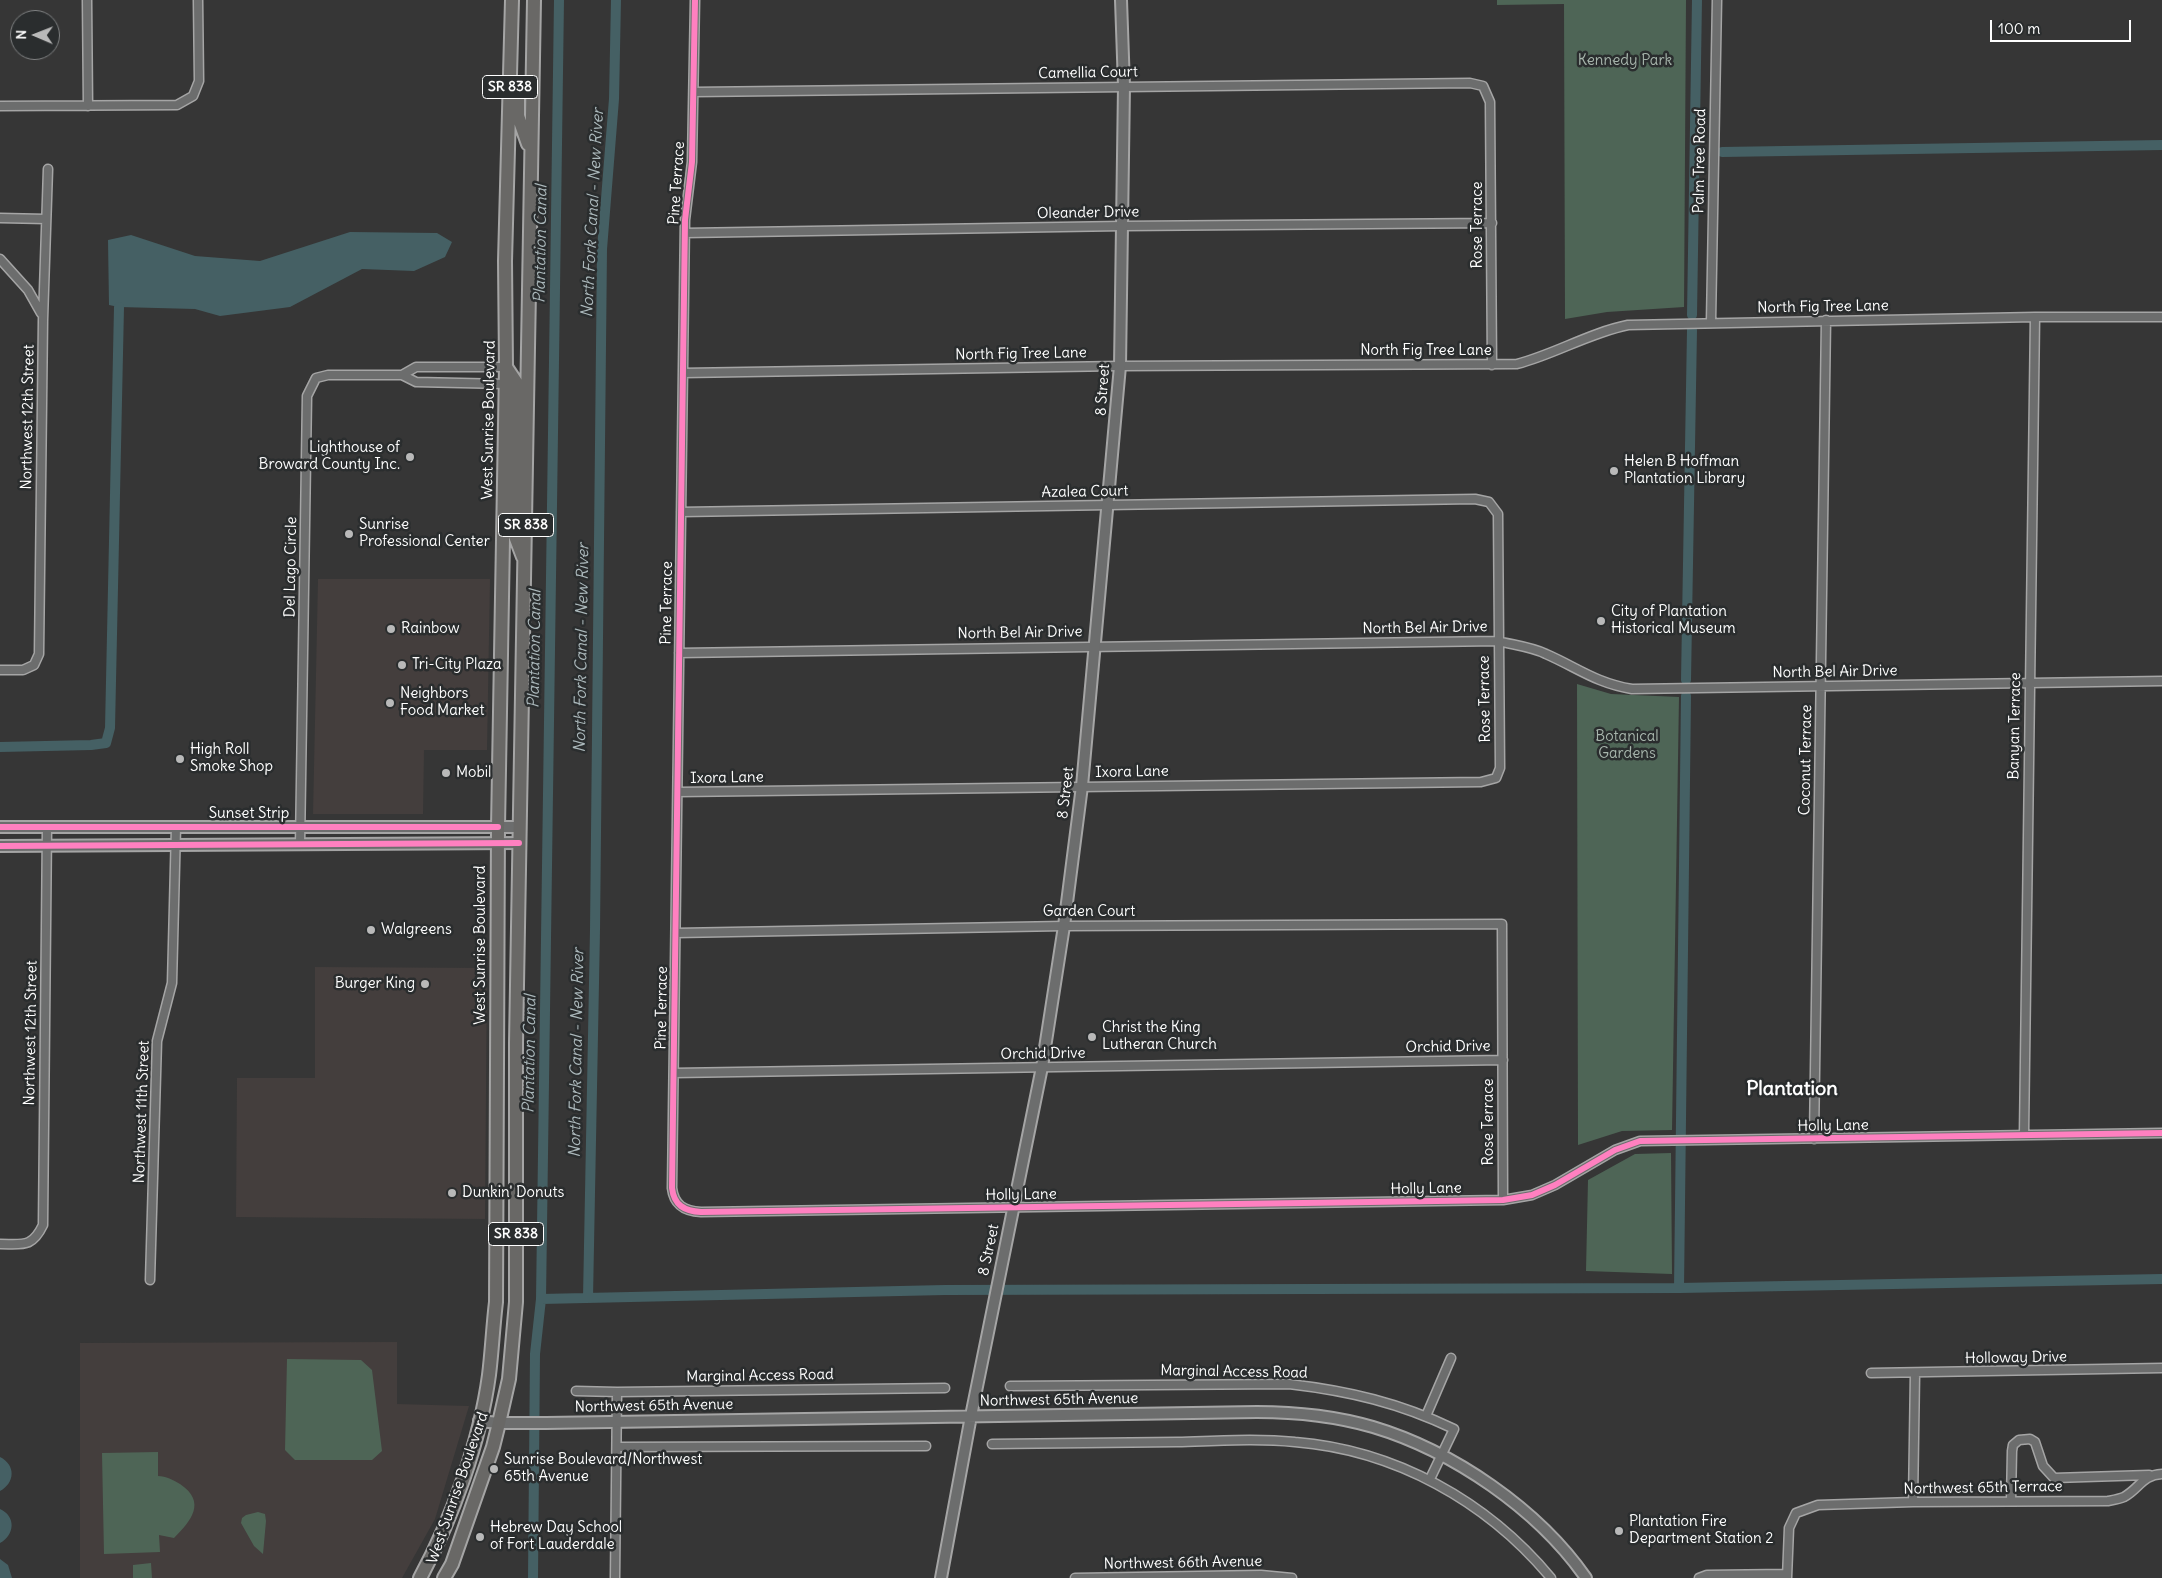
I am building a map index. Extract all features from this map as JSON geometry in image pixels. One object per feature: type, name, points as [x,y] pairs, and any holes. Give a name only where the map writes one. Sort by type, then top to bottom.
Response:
[{"type":"highway","name":"West Sunrise Boulevard","points":[[420,1578],[432,1556],[458,1492],[479,1421],[488,1376],[496,1302],[498,826],[506,384],[505,261],[512,0]]},
{"type":"highway","name":"West Sunrise Boulevard","points":[[444,1578],[452,1564],[493,1447],[510,1379],[516,1302],[516,1043],[534,0]]},
{"type":"highway","points":[[511,84],[518,96],[518,116],[532,154]]},
{"type":"highway","points":[[505,261],[514,279],[514,352],[516,356],[528,363]]},
{"type":"highway","points":[[506,367],[516,382],[515,536],[525,564]]},
{"type":"highway","points":[[428,1578],[447,1540],[449,1528],[446,1521]]},
{"type":"street","points":[[87,0],[88,106]]},
{"type":"street","points":[[0,106],[178,105],[193,96],[199,81],[198,0]]},
{"type":"street","name":"Pine Terrace","points":[[679,1205],[673,1197],[672,1188],[679,653],[685,233],[686,206],[692,162],[695,0]]},
{"type":"street","name":"8 Street","points":[[941,1578],[971,1416],[1042,1068],[1064,926],[1082,786],[1120,366],[1124,86],[1122,0]]},
{"type":"street","name":"Palm Tree Road","points":[[1710,322],[1717,0]]},
{"type":"street","name":"Camellia Court","points":[[694,92],[1470,83],[1483,86]]},
{"type":"street","name":"Rose Terrace","points":[[1483,86],[1490,102],[1492,365]]},
{"type":"street","name":"Northwest 12th Street","points":[[0,670],[23,670],[34,665],[39,654],[48,169]]},
{"type":"street","points":[[0,218],[46,219]]},
{"type":"street","name":"Oleander Drive","points":[[685,233],[1492,222]]},
{"type":"street","points":[[0,259],[28,290],[40,307],[44,320]]},
{"type":"street","name":"North Fig Tree Lane","points":[[683,373],[1120,366],[1492,365],[1517,364],[1542,357],[1605,330],[1628,324],[2035,316],[2162,317]]},
{"type":"street","name":"Banyan Terrace","points":[[2024,1135],[2035,316]]},
{"type":"street","name":"Coconut Terrace","points":[[1814,1139],[1826,320]]},
{"type":"street","name":"Del Lago Circle","points":[[402,375],[416,367],[506,367]]},
{"type":"street","name":"Del Lago Circle","points":[[300,845],[306,396],[316,378],[328,375],[402,375],[416,382],[506,384]]},
{"type":"street","name":"Azalea Court","points":[[681,512],[1475,499],[1489,502]]},
{"type":"street","name":"Rose Terrace","points":[[1489,502],[1498,514],[1500,768],[1496,778]]},
{"type":"street","name":"North Bel Air Drive","points":[[679,653],[1498,641],[1545,653],[1597,680],[1612,686],[1632,689],[2162,681]]},
{"type":"street","name":"Ixora Lane","points":[[678,792],[1481,782],[1496,778]]},
{"type":"street","name":"Sunset Strip","points":[[0,827],[519,827]]},
{"type":"street","name":"Northwest 12th Street","points":[[0,1244],[25,1244],[37,1238],[43,1225],[48,827]]},
{"type":"street","name":"Northwest 11th Street","points":[[150,1280],[157,1041],[172,984],[176,827]]},
{"type":"street","name":"Sunset Strip","points":[[0,846],[519,843]]},
{"type":"street","name":"Rose Terrace","points":[[1502,924],[1503,1200]]},
{"type":"street","name":"Garden Court","points":[[676,932],[1064,926],[1502,924]]},
{"type":"street","name":"Orchid Drive","points":[[674,1073],[1503,1060]]},
{"type":"street","name":"Holly Lane","points":[[679,1205],[690,1211],[701,1212],[1503,1200],[1532,1195],[1555,1185],[1615,1150],[1640,1141],[2162,1133]]},
{"type":"street","points":[[1426,1416],[1451,1358]]},
{"type":"street","name":"Holloway Drive","points":[[1871,1373],[1915,1374],[2162,1368]]},
{"type":"street","points":[[1913,1502],[1915,1374]]},
{"type":"street","name":"Marginal Access Road","points":[[1010,1386],[1289,1384],[1330,1389],[1364,1396],[1394,1404],[1454,1429],[1430,1479]]},
{"type":"street","name":"Marginal Access Road","points":[[576,1391],[945,1388]]},
{"type":"street","points":[[616,1578],[617,1392]]},
{"type":"street","name":"Northwest 65th Avenue","points":[[479,1421],[546,1423],[1257,1412],[1307,1414],[1373,1427],[1413,1442],[1441,1456],[1492,1486],[1528,1513],[1558,1542],[1586,1578]]},
{"type":"street","points":[[2011,1501],[2012,1451],[2013,1445],[2019,1440],[2030,1439],[2035,1442],[2043,1466],[2054,1478],[2162,1474]]},
{"type":"street","points":[[992,1444],[1293,1441],[1329,1446],[1365,1455],[1430,1479],[1486,1515],[1512,1536],[1551,1578]]},
{"type":"street","points":[[618,1447],[926,1446]]},
{"type":"street","name":"Northwest 65th Terrace","points":[[1787,1576],[1789,1528],[1796,1513],[1818,1505],[2108,1500],[2123,1498],[2138,1487],[2149,1475]]},
{"type":"street","name":"Northwest 66th Avenue","points":[[1074,1578],[1261,1575],[1292,1578]]},
{"type":"street","points":[[1699,1578],[1707,1575],[1787,1576]]},
{"type":"shaded area","name":"Tri-City Plaza","points":[[318,579],[490,579],[487,750],[424,750],[423,814],[313,814]]},
{"type":"shaded area","points":[[315,967],[487,968],[485,1219],[236,1217],[237,1078],[315,1078]]},
{"type":"shaded area","points":[[397,1342],[397,1404],[469,1406],[435,1519],[402,1578],[80,1578],[80,1343]]},
{"type":"green space","name":"Kennedy Park","points":[[1497,0],[1686,0],[1684,307],[1607,312],[1565,319],[1564,4],[1497,5]]},
{"type":"green space","name":"Botanical Gardens","points":[[1577,684],[1611,694],[1679,697],[1672,1130],[1622,1131],[1578,1145]]},
{"type":"green space","points":[[1671,1153],[1672,1274],[1586,1271],[1588,1180],[1635,1154]]},
{"type":"green space","points":[[287,1359],[361,1360],[372,1370],[382,1451],[372,1460],[295,1460],[285,1450]]},
{"type":"green space","points":[[158,1452],[158,1476],[167,1477],[188,1491],[193,1498],[194,1511],[186,1525],[174,1538],[159,1535],[160,1552],[104,1554],[102,1453]]},
{"type":"green space","points":[[258,1512],[265,1514],[266,1521],[263,1554],[254,1546],[241,1523],[242,1518],[246,1515]]},
{"type":"green space","points":[[151,1563],[152,1578],[133,1578],[133,1565]]},
{"type":"water","points":[[350,232],[437,233],[452,242],[445,257],[414,271],[362,269],[290,307],[220,316],[195,309],[119,307],[109,305],[108,240],[131,235],[195,256],[260,261]]},
{"type":"water","points":[[0,1457],[9,1465],[12,1474],[9,1483],[0,1491]]},
{"type":"water","points":[[0,1509],[9,1516],[12,1526],[9,1535],[0,1543]]},
{"type":"water","points":[[0,1559],[8,1565],[12,1578],[0,1578]]},
{"type":"waterway","name":"Plantation Canal","points":[[533,1578],[535,1354],[541,1299],[559,0]]},
{"type":"waterway","name":"North Fork Canal - New River","points":[[588,1298],[595,930],[602,249],[614,99],[616,0]]},
{"type":"waterway","points":[[1692,315],[1697,0]]},
{"type":"waterway","points":[[1722,152],[2162,145]]},
{"type":"waterway","points":[[0,747],[106,743],[110,728],[119,307]]},
{"type":"waterway","points":[[1686,680],[1692,330]]},
{"type":"waterway","points":[[1679,1288],[1686,696]]},
{"type":"waterway","points":[[541,1299],[945,1290],[1679,1288],[2162,1279]]},
{"type":"cycle path","points":[[695,0],[692,162],[685,220],[672,1188],[675,1199],[681,1206],[701,1212],[1503,1200],[1532,1195],[1555,1185],[1615,1150],[1640,1141],[2162,1133]]},
{"type":"cycle path","points":[[0,827],[498,827]]},
{"type":"cycle path","points":[[0,846],[519,843]]},
{"type":"place","name":"Lighthouse of Broward County Inc.","points":[[410,457]]},
{"type":"place","name":"Helen B Hoffman Plantation Library","points":[[1614,471]]},
{"type":"place","name":"Sunrise Professional Center","points":[[349,534]]},
{"type":"place","name":"City of Plantation Historical Museum","points":[[1601,621]]},
{"type":"place","name":"Rainbow","points":[[391,629]]},
{"type":"place","name":"Tri-City Plaza","points":[[402,665]]},
{"type":"place","name":"Neighbors Food Market","points":[[390,703]]},
{"type":"place","name":"High Roll Smoke Shop","points":[[180,759]]},
{"type":"place","name":"Mobil","points":[[446,773]]},
{"type":"place","name":"Walgreens","points":[[371,930]]},
{"type":"place","name":"Burger King","points":[[425,984]]},
{"type":"place","name":"Christ the King Lutheran Church","points":[[1092,1037]]},
{"type":"place","name":"Dunkin' Donuts","points":[[452,1193]]},
{"type":"place","name":"Sunrise Boulevard/Northwest 65th Avenue","points":[[494,1469]]},
{"type":"place","name":"Plantation Fire Department Station 2","points":[[1619,1531]]},
{"type":"place","name":"Hebrew Day School of Fort Lauderdale","points":[[480,1537]]},
{"type":"district","name":"Plantation","points":[[1792,1089]]}]
